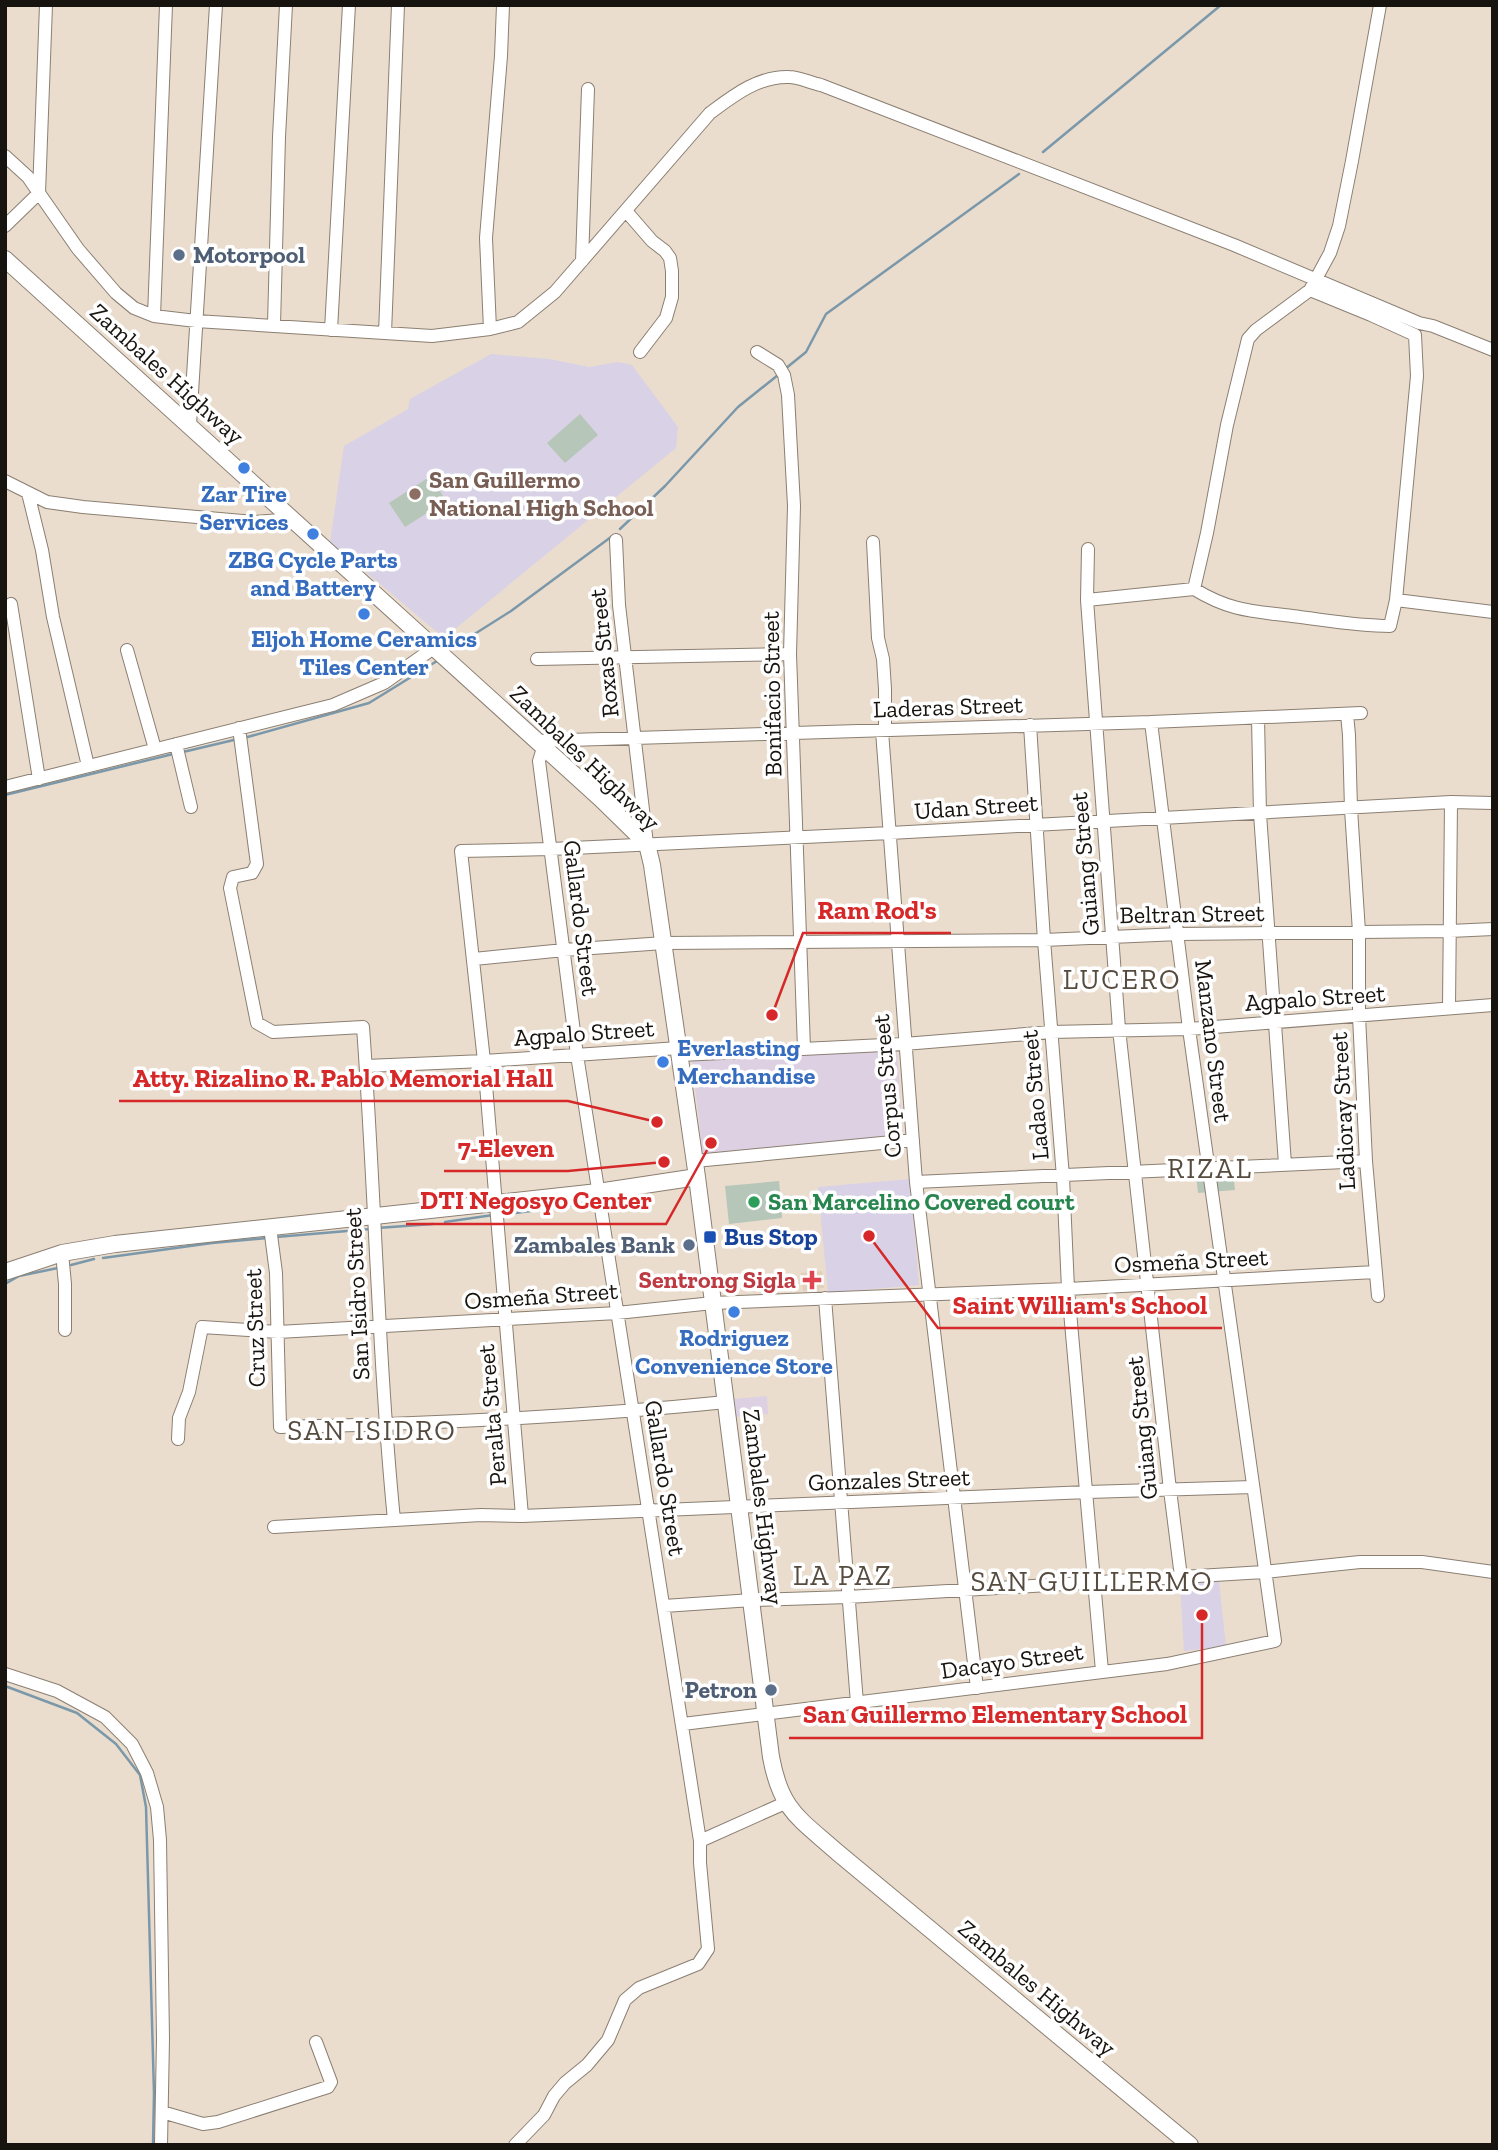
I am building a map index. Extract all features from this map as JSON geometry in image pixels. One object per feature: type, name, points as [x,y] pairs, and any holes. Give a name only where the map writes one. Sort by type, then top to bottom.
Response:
[{"type":"main road","name":"Zambales Highway","points":[[5,259],[294,519],[647,844],[695,1161],[765,1713],[775,1778],[785,1802],[791,1811],[837,1852],[1190,2145]]},
{"type":"main road","points":[[5,1272],[62,1253],[115,1244],[598,1192],[697,1177]]},
{"type":"main road","points":[[667,1182],[677,1186],[701,1208]]},
{"type":"street","points":[[5,226],[39,193],[46,5]]},
{"type":"street","points":[[154,316],[166,5]]},
{"type":"street","points":[[190,425],[216,5]]},
{"type":"street","points":[[274,326],[286,5]]},
{"type":"street","points":[[331,330],[349,5]]},
{"type":"street","points":[[385,333],[398,5]]},
{"type":"street","points":[[490,329],[486,238],[503,5]]},
{"type":"street","points":[[1194,589],[1227,425],[1248,339],[1313,284],[1330,253],[1339,226],[1380,5]]},
{"type":"street","points":[[5,156],[28,177],[78,249],[116,293],[134,308],[154,316],[196,321],[432,336],[490,329],[518,322],[555,292],[710,113],[758,82],[790,77],[821,85],[951,134],[1417,329],[1433,326],[1493,351]]},
{"type":"street","points":[[582,261],[588,89]]},
{"type":"street","points":[[626,211],[652,242],[665,251],[673,271],[672,297],[666,318],[640,352]]},
{"type":"street","points":[[1087,600],[1194,589],[1235,609],[1319,621],[1390,626],[1396,600],[1417,376],[1417,329]]},
{"type":"street","name":"Bonifacio Street","points":[[757,352],[781,370],[788,395],[794,506],[790,654],[804,1049]]},
{"type":"street","points":[[5,481],[47,502],[83,507],[254,522],[294,519]]},
{"type":"street","points":[[28,492],[42,550],[53,617],[88,766]]},
{"type":"street","name":"Roxas Street","points":[[616,540],[619,605],[647,844]]},
{"type":"street","name":"Corpus Street","points":[[873,542],[878,638],[883,659],[883,731],[912,1140],[976,1688]]},
{"type":"street","name":"Guiang Street","points":[[1088,548],[1087,600],[1119,1029],[1181,1577]]},
{"type":"street","points":[[1396,600],[1493,612]]},
{"type":"street","points":[[11,604],[40,779]]},
{"type":"street","points":[[5,787],[155,749],[178,750],[333,705],[384,683],[435,648]]},
{"type":"street","points":[[127,650],[155,749]]},
{"type":"street","points":[[537,659],[790,654]]},
{"type":"street","name":"Laderas Street","points":[[540,744],[634,737],[883,731],[1361,713]]},
{"type":"street","name":"Ladioray Street","points":[[1346,714],[1359,932],[1359,1016],[1366,1161],[1378,1296]]},
{"type":"street","points":[[1258,718],[1259,814],[1285,1164]]},
{"type":"street","name":"Manzano Street","points":[[1151,722],[1189,1028],[1264,1573]]},
{"type":"street","name":"Ladao Street","points":[[1030,725],[1035,824],[1063,1177],[1068,1289],[1102,1671]]},
{"type":"street","name":"San Isidro Street","points":[[240,734],[257,864],[252,873],[233,877],[230,888],[257,1023],[273,1032],[363,1027],[384,1423],[394,1520]]},
{"type":"street","name":"Gallardo Street","points":[[515,2145],[544,2115],[565,2083],[587,2065],[608,2040],[625,2000],[639,1988],[698,1964],[708,1949],[699,1863],[700,1840],[577,1055],[539,761],[540,744]]},
{"type":"street","points":[[178,750],[191,807]]},
{"type":"street","points":[[1449,1007],[1451,802]]},
{"type":"street","name":"Udan Street","points":[[461,851],[890,833],[1451,802],[1493,803]]},
{"type":"street","name":"Peralta Street","points":[[461,851],[484,1061],[522,1516]]},
{"type":"street","name":"Beltran Street","points":[[474,960],[664,943],[1044,940],[1179,934],[1493,929]]},
{"type":"street","name":"Agpalo Street","points":[[366,1066],[577,1055],[904,1044],[1051,1032],[1189,1028],[1493,1005]]},
{"type":"street","points":[[695,1161],[912,1140]]},
{"type":"street","points":[[916,1182],[1366,1161]]},
{"type":"street","name":"Cruz Street","points":[[270,1227],[276,1273],[279,1427],[384,1423]]},
{"type":"street","points":[[62,1253],[65,1329]]},
{"type":"street","name":"Osmeña Street","points":[[178,1439],[179,1418],[189,1392],[202,1326],[278,1332],[617,1312],[713,1303],[1068,1289],[1375,1272]]},
{"type":"street","points":[[825,1298],[857,1703]]},
{"type":"street","points":[[384,1423],[633,1412],[726,1402]]},
{"type":"street","name":"Gonzales Street","points":[[274,1527],[481,1515],[522,1516],[1254,1487]]},
{"type":"street","points":[[664,1606],[1264,1573],[1360,1562],[1423,1562],[1493,1572]]},
{"type":"street","name":"Dacayo Street","points":[[683,1724],[1167,1664],[1275,1641],[1264,1573]]},
{"type":"street","points":[[5,1674],[57,1691],[105,1717],[132,1744],[147,1773],[157,1807],[160,1840],[161,2145]]},
{"type":"street","points":[[700,1840],[785,1802]]},
{"type":"street","points":[[162,2112],[203,2124],[218,2122],[328,2087],[331,2082],[316,2042]]},
{"type":"shaded area","points":[[491,354],[549,359],[589,367],[618,362],[632,365],[678,427],[676,448],[444,638],[330,542],[344,446],[408,409],[410,399]]},
{"type":"shaded area","points":[[897,1049],[903,1135],[703,1156],[692,1061]]},
{"type":"shaded area","points":[[910,1179],[919,1285],[828,1293],[818,1187]]},
{"type":"shaded area","name":"Sentrong Sigla","points":[[822,1271],[824,1288],[803,1291],[801,1273]]},
{"type":"shaded area","points":[[767,1396],[768,1414],[734,1417],[732,1399]]},
{"type":"shaded area","points":[[1219,1581],[1226,1646],[1184,1651],[1180,1585]]},
{"type":"green space","points":[[580,414],[598,435],[565,463],[547,443]]},
{"type":"green space","points":[[431,476],[446,501],[405,527],[389,503]]},
{"type":"green space","points":[[1233,1171],[1235,1190],[1198,1193],[1196,1174]]},
{"type":"green space","name":"San Marcelino Covered court","points":[[779,1181],[782,1218],[729,1224],[725,1186]]},
{"type":"waterway","points":[[1043,152],[1221,5]]},
{"type":"waterway","points":[[785,369],[806,352],[826,314],[1019,174]]},
{"type":"waterway","points":[[620,529],[665,486],[738,407],[778,375]]},
{"type":"waterway","points":[[454,647],[511,611],[611,537]]},
{"type":"waterway","points":[[244,738],[369,703],[437,661]]},
{"type":"waterway","points":[[183,752],[238,739]]},
{"type":"waterway","points":[[5,795],[173,754]]},
{"type":"waterway","points":[[501,1215],[591,1203]]},
{"type":"waterway","points":[[445,1222],[493,1215]]},
{"type":"waterway","points":[[377,1228],[433,1224]]},
{"type":"waterway","points":[[276,1237],[371,1229]]},
{"type":"waterway","points":[[103,1258],[267,1238]]},
{"type":"waterway","points":[[71,1265],[94,1259]]},
{"type":"waterway","points":[[5,1284],[19,1276],[58,1268]]},
{"type":"waterway","points":[[5,1686],[77,1713],[116,1744],[140,1775],[146,1807],[153,2145]]},
{"type":"place","name":"Motorpool","points":[[179,255]]},
{"type":"place","name":"Zar Tire Services","points":[[244,468]]},
{"type":"place","name":"San Guillermo National High School","points":[[415,494]]},
{"type":"place","name":"ZBG Cycle Parts and Battery","points":[[313,534]]},
{"type":"place","name":"Eljoh Home Ceramics Tiles Center","points":[[364,614]]},
{"type":"place","name":"Ram Rod's","points":[[772,1015]]},
{"type":"place","name":"Everlasting Merchandise","points":[[663,1062]]},
{"type":"place","name":"Atty. Rizalino R. Pablo Memorial Hall","points":[[657,1122]]},
{"type":"place","name":"DTI Negosyo Center","points":[[711,1143]]},
{"type":"place","name":"7-Eleven","points":[[664,1162]]},
{"type":"place","name":"San Marcelino Covered court","points":[[754,1202]]},
{"type":"place","name":"Saint William's School","points":[[869,1236]]},
{"type":"place","name":"Bus Stop","points":[[710,1237]]},
{"type":"place","name":"Zambales Bank","points":[[689,1245]]},
{"type":"place","name":"Sentrong Sigla","points":[[812,1280]]},
{"type":"place","name":"Rodriguez Convenience Store","points":[[734,1312]]},
{"type":"place","name":"San Guillermo Elementary School","points":[[1202,1615]]},
{"type":"place","name":"Petron","points":[[771,1690]]},
{"type":"district","name":"LUCERO","points":[[1122,979]]},
{"type":"district","name":"RIZAL","points":[[1210,1168]]},
{"type":"district","name":"SAN ISIDRO","points":[[372,1430]]},
{"type":"district","name":"LA PAZ","points":[[843,1575]]},
{"type":"district","name":"SAN GUILLERMO","points":[[1092,1581]]}]
